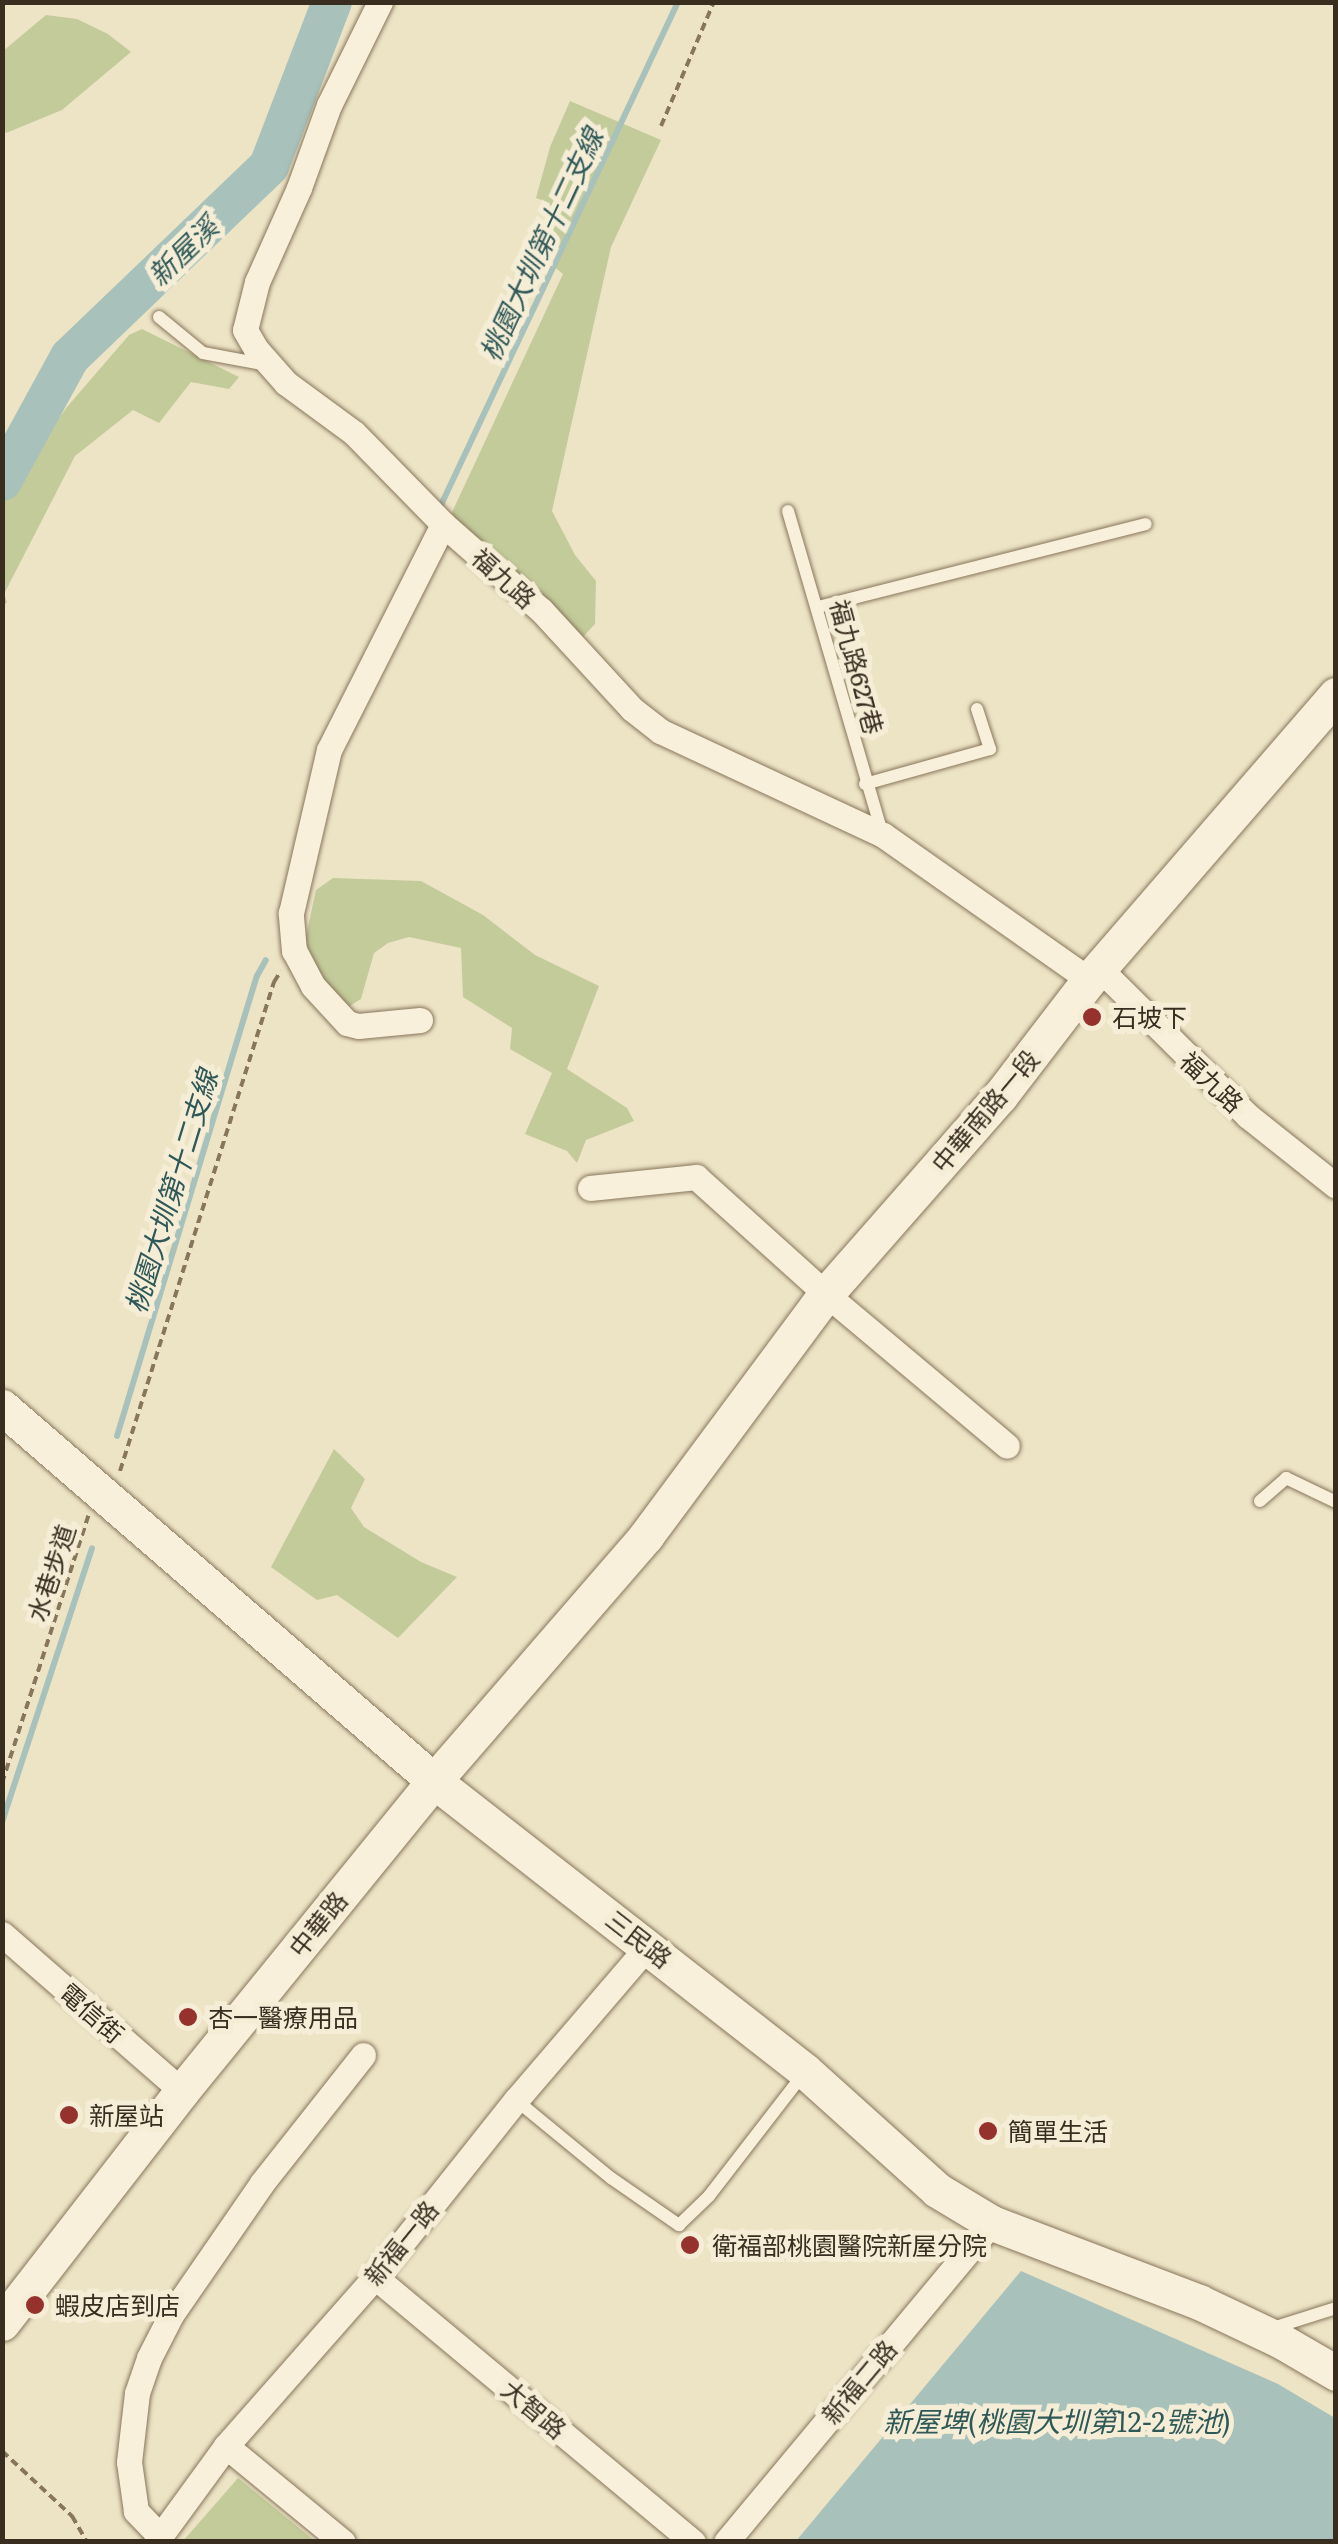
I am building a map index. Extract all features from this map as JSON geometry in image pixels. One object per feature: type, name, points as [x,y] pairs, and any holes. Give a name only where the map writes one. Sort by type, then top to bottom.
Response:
[{"type":"main road","name":"中華南路一段","points":[[646,1536],[826,1294],[1000,1096],[1094,974],[1336,695]]},
{"type":"main road","name":"三民路","points":[[2,1406],[434,1781],[805,2071],[937,2190],[992,2223],[1199,2302],[1261,2331],[1336,2374]]},
{"type":"main road","name":"中華路","points":[[2,2323],[182,2091],[434,1781],[646,1536]]},
{"type":"street","name":"福九路","points":[[380,2],[329,104],[246,316],[245,330],[268,365],[354,433],[443,524],[541,610],[632,709],[660,730],[882,835],[1094,974],[1248,1116],[1336,1186]]},
{"type":"street","points":[[420,1020],[358,1026],[348,1022],[313,986],[294,951],[291,913],[329,750],[443,524]]},
{"type":"street","points":[[590,1188],[696,1177],[826,1294],[1007,1446]]},
{"type":"street","name":"電信街","points":[[2,1934],[182,2091]]},
{"type":"street","name":"新福一路","points":[[157,2538],[226,2446],[375,2277],[516,2100],[648,1946]]},
{"type":"street","points":[[157,2538],[136,2511],[129,2462],[137,2392],[148,2358],[172,2315],[262,2183],[363,2055]]},
{"type":"street","name":"新福二路","points":[[726,2542],[992,2223]]},
{"type":"street","name":"大智路","points":[[375,2277],[694,2542]]},
{"type":"street","points":[[226,2446],[343,2542]]},
{"type":"lane","points":[[158,318],[203,353],[268,365]]},
{"type":"lane","name":"福九路627巷","points":[[788,510],[882,835]]},
{"type":"lane","points":[[818,607],[1146,524]]},
{"type":"lane","points":[[866,784],[990,748],[977,710]]},
{"type":"lane","points":[[1260,1501],[1286,1478],[1336,1502]]},
{"type":"lane","points":[[516,2100],[611,2178],[680,2225],[709,2196],[805,2071]]},
{"type":"lane","points":[[1261,2331],[1336,2308]]},
{"type":"path","points":[[661,126],[714,2]]},
{"type":"path","name":"水巷步道","points":[[2,1783],[104,1494],[274,982],[294,951]]},
{"type":"path","points":[[2,2451],[72,2516],[87,2542]]},
{"type":"green space","points":[[46,15],[77,19],[108,34],[131,52],[62,110],[6,133],[2,127],[3,51]]},
{"type":"green space","points":[[570,101],[661,140],[611,247],[552,511],[575,555],[596,581],[595,624],[583,637],[447,523],[563,274],[542,257],[550,203],[536,198],[550,147]]},
{"type":"green space","points":[[142,329],[239,377],[229,389],[191,382],[159,423],[133,410],[75,456],[4,594],[7,602],[3,607],[3,495],[67,407],[129,335]]},
{"type":"green space","points":[[333,878],[421,881],[483,915],[535,955],[599,986],[567,1069],[627,1108],[634,1121],[586,1140],[577,1163],[567,1151],[525,1134],[552,1073],[510,1049],[512,1028],[463,997],[461,948],[409,937],[388,943],[374,953],[361,999],[348,1007],[329,993],[305,941],[316,890]]},
{"type":"green space","points":[[334,1449],[365,1479],[351,1508],[364,1527],[421,1562],[457,1577],[398,1638],[337,1595],[317,1600],[271,1567]]},
{"type":"green space","points":[[238,2478],[315,2541],[183,2541]]},
{"type":"water","name":"新屋埤(桃園大圳第12-2號池)","points":[[1021,2271],[1278,2384],[1335,2418],[1335,2541],[796,2541]]},
{"type":"waterway","name":"新屋溪","points":[[2,481],[70,357],[269,166],[332,2]]},
{"type":"waterway","name":"桃園大圳第十二支線","points":[[441,505],[678,2]]},
{"type":"waterway","name":"桃園大圳第十二支線","points":[[117,1436],[257,976],[266,960]]},
{"type":"waterway","name":"桃園大圳第十二支線","points":[[2,1822],[92,1548]]},
{"type":"place","name":"石坡下","points":[[1092,1017]]},
{"type":"place","name":"杏一醫療用品","points":[[188,2017]]},
{"type":"place","name":"新屋站","points":[[69,2115]]},
{"type":"place","name":"簡單生活","points":[[988,2131]]},
{"type":"place","name":"衛福部桃園醫院新屋分院","points":[[690,2245]]},
{"type":"place","name":"蝦皮店到店","points":[[35,2305]]}]
